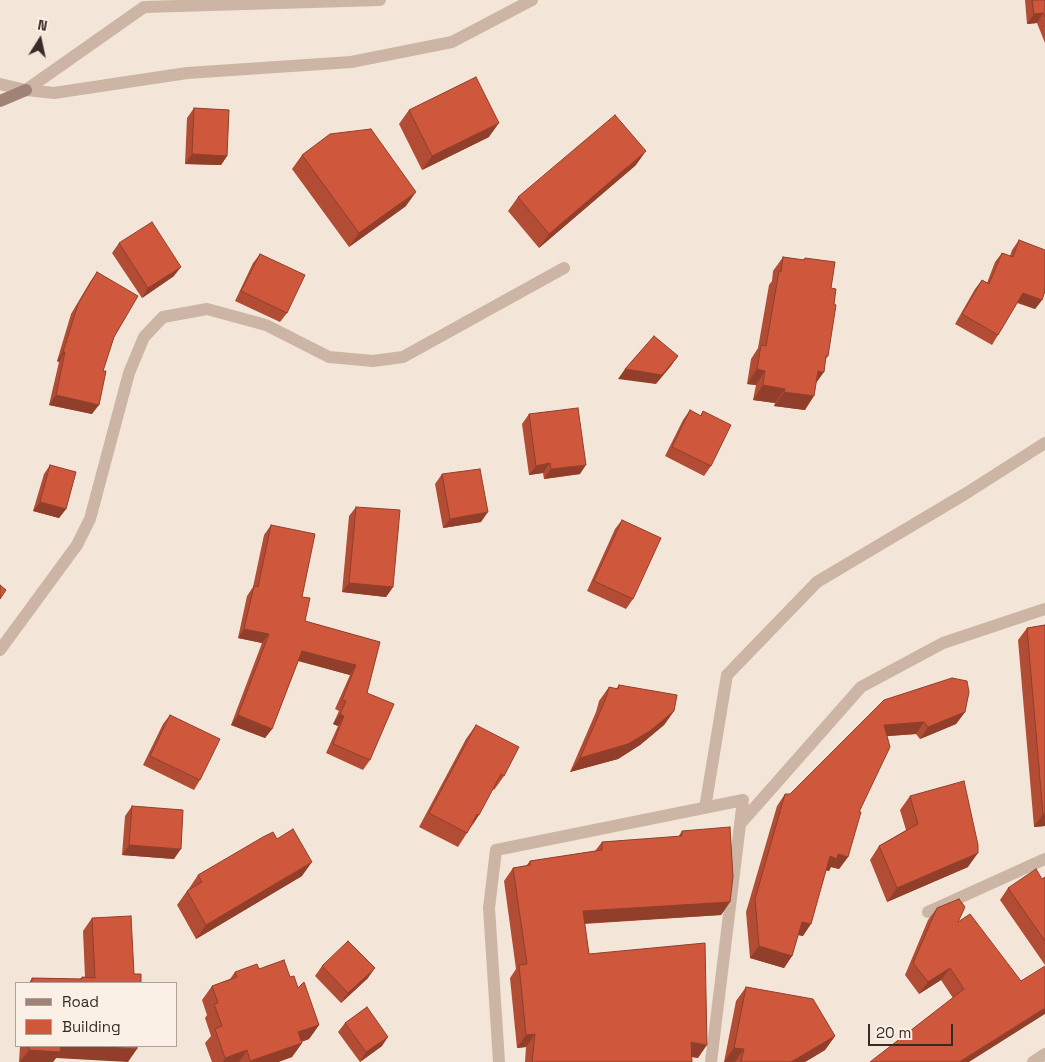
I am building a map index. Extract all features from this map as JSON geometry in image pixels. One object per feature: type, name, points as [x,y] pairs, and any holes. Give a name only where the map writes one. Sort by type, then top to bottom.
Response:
[{"type":"street","points":[[0,101],[26,90],[144,7],[380,0]]},
{"type":"street","points":[[0,84],[26,90],[54,92],[188,73],[351,62],[452,42],[532,0]]},
{"type":"street","points":[[0,650],[77,545],[90,520],[129,373],[144,337],[163,316],[207,309],[266,325],[329,357],[373,361],[404,357],[564,268]]},
{"type":"street","points":[[705,808],[727,674],[817,582],[1045,443]]},
{"type":"street","points":[[741,823],[861,687],[943,643],[1045,610]]},
{"type":"street","points":[[499,1062],[489,908],[496,850],[743,800],[711,1062]]},
{"type":"street","points":[[928,912],[1045,859]]},
{"type":"street","points":[[1033,1062],[1045,1054]]},
{"type":"building","points":[[1032,0],[1045,0],[1045,17],[1043,13],[1034,14]]},
{"type":"building","points":[[476,77],[499,123],[432,156],[409,110]]},
{"type":"building","points":[[194,108],[229,110],[227,156],[192,154]]},
{"type":"building","points":[[615,115],[646,151],[549,234],[518,197]]},
{"type":"building","points":[[371,129],[416,192],[359,233],[302,155],[330,134]]},
{"type":"building","points":[[152,222],[181,267],[148,288],[119,243]]},
{"type":"building","points":[[1019,240],[1045,250],[1045,291],[1042,300],[1023,293],[998,335],[962,314],[982,280],[989,284],[1002,253],[1013,257]]},
{"type":"building","points":[[260,254],[305,275],[287,313],[241,291]]},
{"type":"building","points":[[783,257],[835,262],[831,288],[836,289],[834,304],[836,305],[828,356],[826,356],[824,372],[818,371],[814,396],[784,392],[785,389],[763,385],[765,371],[757,369],[761,345],[766,346]]},
{"type":"building","points":[[97,272],[138,296],[114,337],[103,371],[106,371],[99,405],[56,395],[65,352],[63,352],[78,304]]},
{"type":"building","points":[[654,336],[678,356],[662,375],[625,369]]},
{"type":"building","points":[[578,408],[586,465],[551,469],[550,463],[536,466],[529,414]]},
{"type":"building","points":[[690,410],[701,416],[703,411],[731,425],[711,466],[672,447]]},
{"type":"building","points":[[50,465],[76,472],[66,509],[40,502]]},
{"type":"building","points":[[480,469],[488,512],[450,519],[442,474]]},
{"type":"building","points":[[356,507],[400,510],[393,587],[349,583]]},
{"type":"building","points":[[622,520],[661,538],[633,599],[594,581]]},
{"type":"building","points":[[271,525],[315,534],[302,597],[310,598],[305,621],[380,642],[367,693],[394,704],[370,760],[333,744],[344,716],[340,714],[346,701],[342,700],[356,665],[302,651],[272,729],[238,715],[269,634],[244,629],[254,586],[258,587]]},
{"type":"building","points":[[0,585],[6,590],[0,599]]},
{"type":"building","points":[[1045,625],[1045,814],[1043,814],[1027,628]]},
{"type":"building","points":[[952,678],[967,681],[969,692],[965,712],[928,727],[924,722],[884,725],[890,747],[859,812],[861,812],[848,857],[838,854],[837,859],[830,856],[811,924],[802,922],[792,956],[759,946],[755,899],[785,794],[790,794],[884,700]]},
{"type":"building","points":[[619,685],[677,695],[674,711],[650,731],[628,744],[580,758],[609,687],[618,689]]},
{"type":"building","points":[[170,715],[220,739],[200,780],[150,756]]},
{"type":"building","points":[[476,725],[519,747],[504,776],[501,774],[467,833],[429,813]]},
{"type":"building","points":[[964,781],[978,845],[978,853],[897,888],[879,846],[918,824],[910,796]]},
{"type":"building","points":[[132,806],[183,810],[181,849],[129,845]]},
{"type":"building","points":[[730,827],[733,877],[730,902],[583,911],[589,954],[705,943],[707,1045],[691,1042],[692,1062],[532,1062],[535,1034],[526,1035],[519,965],[527,964],[513,868],[530,865],[530,861],[602,850],[602,842],[682,836],[682,831]]},
{"type":"building","points":[[293,829],[312,862],[206,925],[187,891],[202,882],[198,875],[273,832],[277,839]]},
{"type":"building","points":[[1036,869],[1042,879],[1045,877],[1045,941],[1008,888]]},
{"type":"building","points":[[959,899],[965,907],[958,922],[970,914],[1021,981],[1045,966],[1045,1008],[959,1062],[870,1062],[964,989],[950,968],[928,982],[913,963],[937,908]]},
{"type":"building","points":[[131,916],[134,974],[141,974],[141,982],[32,982],[32,978],[95,978],[92,918]]},
{"type":"building","points":[[348,941],[375,968],[348,993],[322,966]]},
{"type":"building","points":[[284,960],[290,977],[294,976],[298,988],[304,982],[319,1025],[298,1032],[302,1043],[250,1061],[247,1050],[225,1058],[215,1029],[222,1026],[214,1004],[218,1003],[212,986],[237,977],[235,972],[257,964],[259,969]]},
{"type":"building","points":[[746,987],[813,999],[835,1036],[791,1062],[741,1062],[744,1049],[734,1048]]},
{"type":"building","points":[[367,1007],[388,1037],[366,1052],[345,1023]]},
{"type":"building","points":[[29,1047],[61,1047],[60,1052],[29,1050]]},
{"type":"building","points":[[104,1047],[137,1047],[137,1049]]}]
